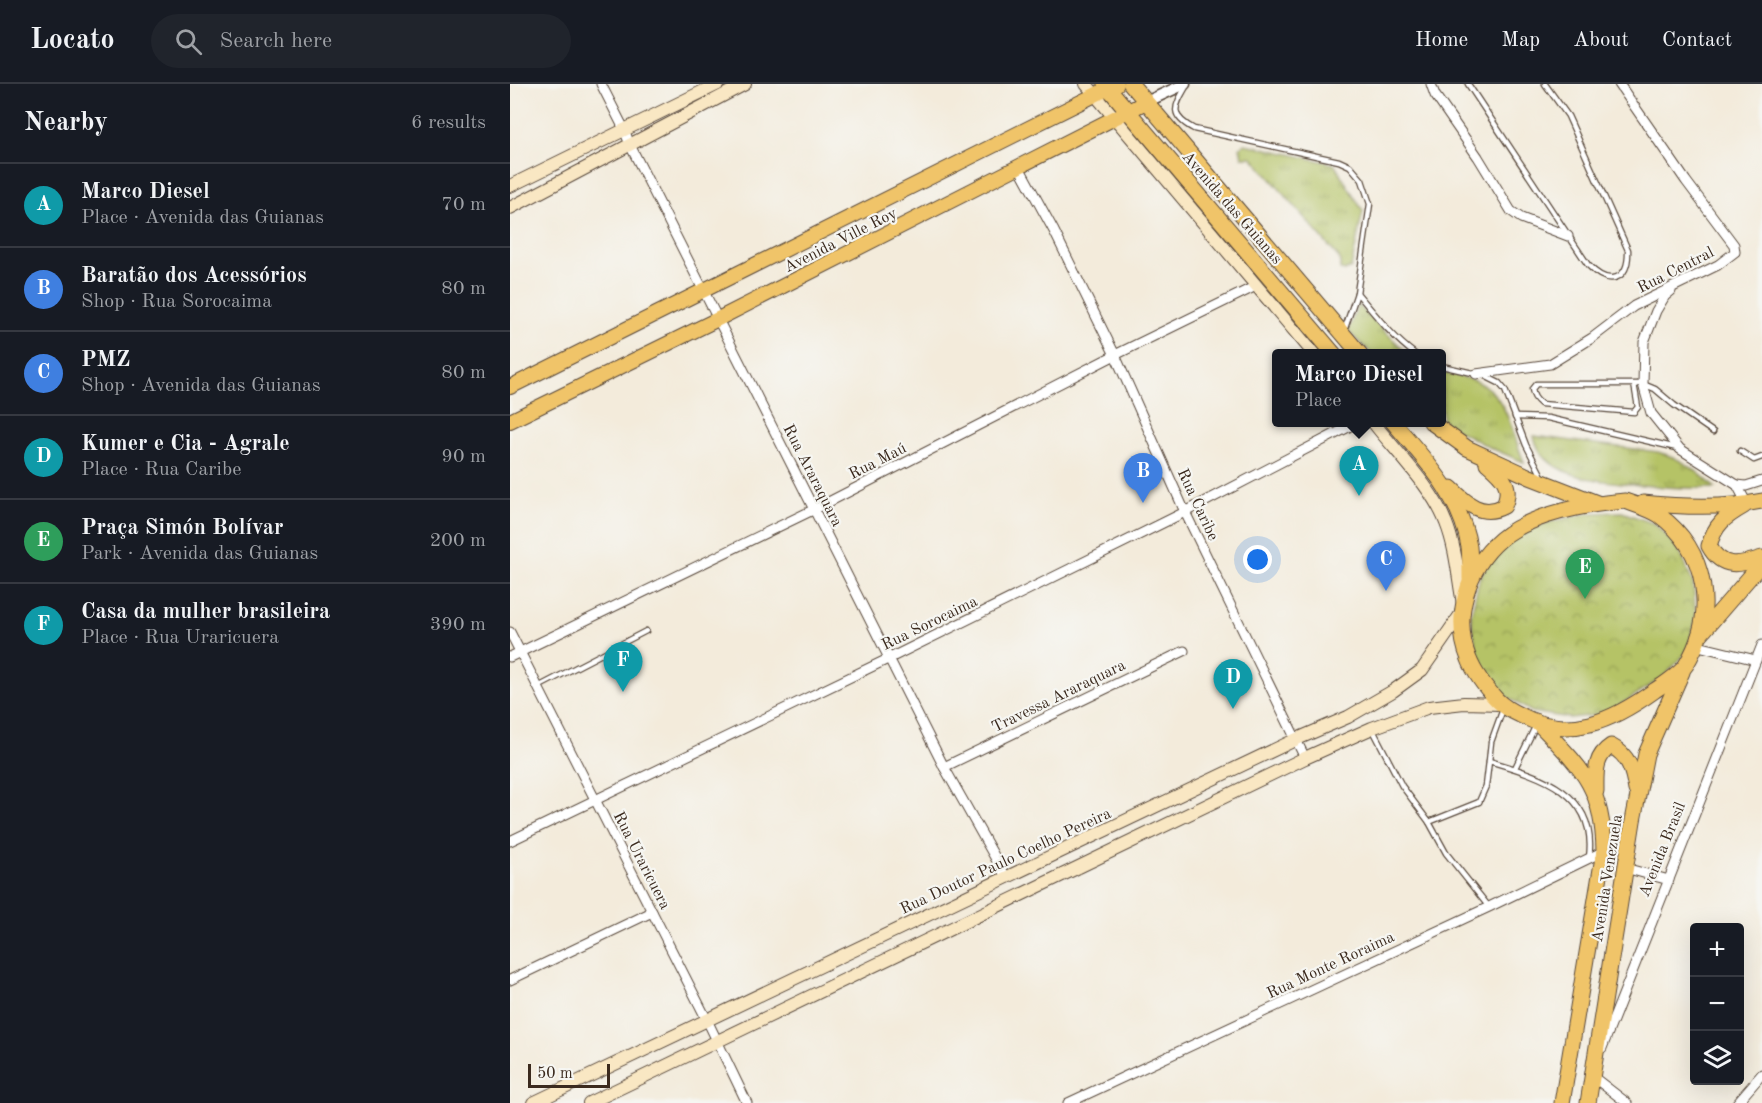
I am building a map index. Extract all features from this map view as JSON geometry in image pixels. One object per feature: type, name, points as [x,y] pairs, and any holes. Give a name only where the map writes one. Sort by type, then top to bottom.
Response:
[{"type":"highway","name":"Avenida das Guianas","points":[[1107,88],[1121,116],[1330,349]]},
{"type":"highway","name":"Avenida das Guianas","points":[[1138,91],[1356,349]]},
{"type":"highway","points":[[1396,427],[1438,476],[1459,496],[1481,510],[1493,512],[1504,506],[1508,497],[1507,484],[1500,474],[1437,427]]},
{"type":"highway","points":[[1467,448],[1545,483],[1597,503]]},
{"type":"highway","points":[[1438,476],[1453,499],[1468,546],[1462,632],[1468,659],[1482,683],[1503,705],[1539,724],[1557,727],[1590,725],[1614,717],[1685,667]]},
{"type":"highway","points":[[1464,581],[1501,539],[1531,522],[1597,503],[1625,501],[1680,507],[1754,502]]},
{"type":"highway","points":[[1625,501],[1657,514],[1684,538],[1701,570],[1704,606],[1696,641]]},
{"type":"highway","points":[[1754,502],[1729,515],[1713,532],[1709,546],[1715,558],[1728,564],[1742,565],[1762,558]]},
{"type":"highway","points":[[1696,641],[1762,563]]},
{"type":"highway","name":"Avenida Venezuela","points":[[1588,1103],[1625,868],[1646,754],[1696,641]]},
{"type":"highway","name":"Avenida Venezuela","points":[[1539,724],[1589,780],[1604,828],[1604,851],[1562,1103]]},
{"type":"highway","points":[[1596,797],[1598,760],[1611,746],[1622,752],[1628,760],[1637,796]]},
{"type":"main road","points":[[510,186],[718,84]]},
{"type":"main road","points":[[510,208],[745,84]]},
{"type":"main road","name":"Avenida das Guianas","points":[[1086,84],[1107,88]]},
{"type":"main road","name":"Avenida Ville Roy","points":[[510,387],[1107,88]]},
{"type":"main road","name":"Avenida Ville Roy","points":[[510,422],[1121,116],[1138,91]]},
{"type":"main road","name":"Avenida das Guianas","points":[[1121,116],[1256,286],[1310,349]]},
{"type":"main road","points":[[1376,427],[1434,499],[1446,522],[1464,581]]},
{"type":"main road","name":"Rua Doutor Paulo Coelho Pereira","points":[[533,1103],[1348,717],[1393,691],[1422,670],[1463,608]]},
{"type":"main road","points":[[590,1103],[1305,758],[1372,728],[1429,707],[1464,703],[1503,705]]},
{"type":"street","name":"Rua Araraquara","points":[[601,84],[630,146],[705,289],[944,767],[1006,877]]},
{"type":"street","name":"Avenida Ville Roy","points":[[1138,91],[1186,84]]},
{"type":"street","points":[[1431,84],[1435,95],[1478,157],[1511,211],[1521,218],[1568,236]]},
{"type":"street","name":"Rua Central","points":[[1476,374],[1550,364],[1569,354],[1634,306],[1718,265],[1733,255],[1736,248],[1619,84]]},
{"type":"street","name":"Rua Caribe","points":[[1019,167],[1054,231],[1115,355],[1185,512],[1298,739],[1305,758]]},
{"type":"street","points":[[1679,283],[1665,296],[1656,311],[1644,342],[1639,384],[1651,413],[1680,449],[1737,484],[1754,502]]},
{"type":"street","name":"Rua Maú","points":[[510,657],[815,509],[1115,355],[1256,286]]},
{"type":"street","name":"Rua Sorocaima","points":[[510,841],[890,658],[1185,512],[1350,427]]},
{"type":"street","points":[[1737,484],[1746,486],[1762,481]]},
{"type":"street","name":"Rua Uraricuera","points":[[510,632],[718,1041],[747,1103]]},
{"type":"street","points":[[1696,641],[1756,660]]},
{"type":"street","name":"Avenida Brasil","points":[[1593,1072],[1762,645]]},
{"type":"street","name":"Travessa Araraquara","points":[[944,767],[1184,651]]},
{"type":"street","name":"Rua Monte Roraima","points":[[1068,1103],[1604,851]]},
{"type":"street","points":[[1625,868],[1669,880]]},
{"type":"street","points":[[510,980],[652,912]]},
{"type":"street","points":[[1593,1072],[1627,1103]]},
{"type":"street","points":[[1737,1103],[1762,1074]]},
{"type":"lane","points":[[1186,84],[1176,110],[1177,116],[1186,125],[1194,129],[1340,161],[1350,166],[1362,180],[1370,204],[1357,293],[1343,334]]},
{"type":"lane","points":[[1468,84],[1588,266],[1601,276],[1617,278],[1627,267],[1628,250],[1568,116],[1545,84]]},
{"type":"lane","points":[[1357,293],[1384,325],[1409,349]]},
{"type":"lane","points":[[1446,367],[1492,378],[1505,390],[1545,483]]},
{"type":"lane","points":[[1639,384],[1638,407],[1634,412],[1541,404],[1535,399],[1532,389],[1536,384],[1639,384],[1655,389],[1713,432]]},
{"type":"lane","points":[[1515,417],[1548,418],[1680,449]]},
{"type":"lane","points":[[1740,451],[1754,460],[1762,457]]},
{"type":"lane","points":[[538,687],[646,631]]},
{"type":"lane","points":[[1429,822],[1479,802],[1486,786],[1491,742],[1503,705]]},
{"type":"lane","points":[[1515,768],[1539,724]]},
{"type":"lane","points":[[1372,728],[1402,786],[1429,822],[1446,853],[1489,907]]},
{"type":"lane","points":[[1490,761],[1552,783],[1571,797],[1589,825],[1589,858]]},
{"type":"green space","points":[[1245,144],[1334,164],[1363,211],[1351,268],[1345,271],[1340,270],[1340,259],[1252,157],[1242,157],[1240,147]]},
{"type":"green space","points":[[1358,305],[1403,349],[1367,349],[1348,331]]},
{"type":"green space","points":[[1446,373],[1478,382],[1496,396],[1508,417],[1524,462],[1493,449],[1446,424]]},
{"type":"green space","points":[[1534,436],[1658,452],[1689,466],[1715,488],[1673,488],[1617,483],[1573,474],[1548,460],[1539,450]]},
{"type":"green space","points":[[1622,512],[1655,524],[1679,550],[1693,583],[1696,618],[1687,652],[1662,678],[1606,714],[1570,718],[1532,712],[1499,692],[1478,661],[1471,615],[1480,576],[1499,550],[1526,531],[1546,523],[1589,513]]},
{"type":"place","name":"Marco Diesel","points":[[1359,496]]},
{"type":"place","name":"Baratão dos Acessórios","points":[[1143,503]]},
{"type":"place","name":"PMZ","points":[[1386,591]]},
{"type":"place","name":"Praça Simón Bolívar","points":[[1585,599]]},
{"type":"place","name":"Casa da mulher brasileira","points":[[623,692]]},
{"type":"place","name":"Kumer e Cia - Agrale","points":[[1233,709]]}]
